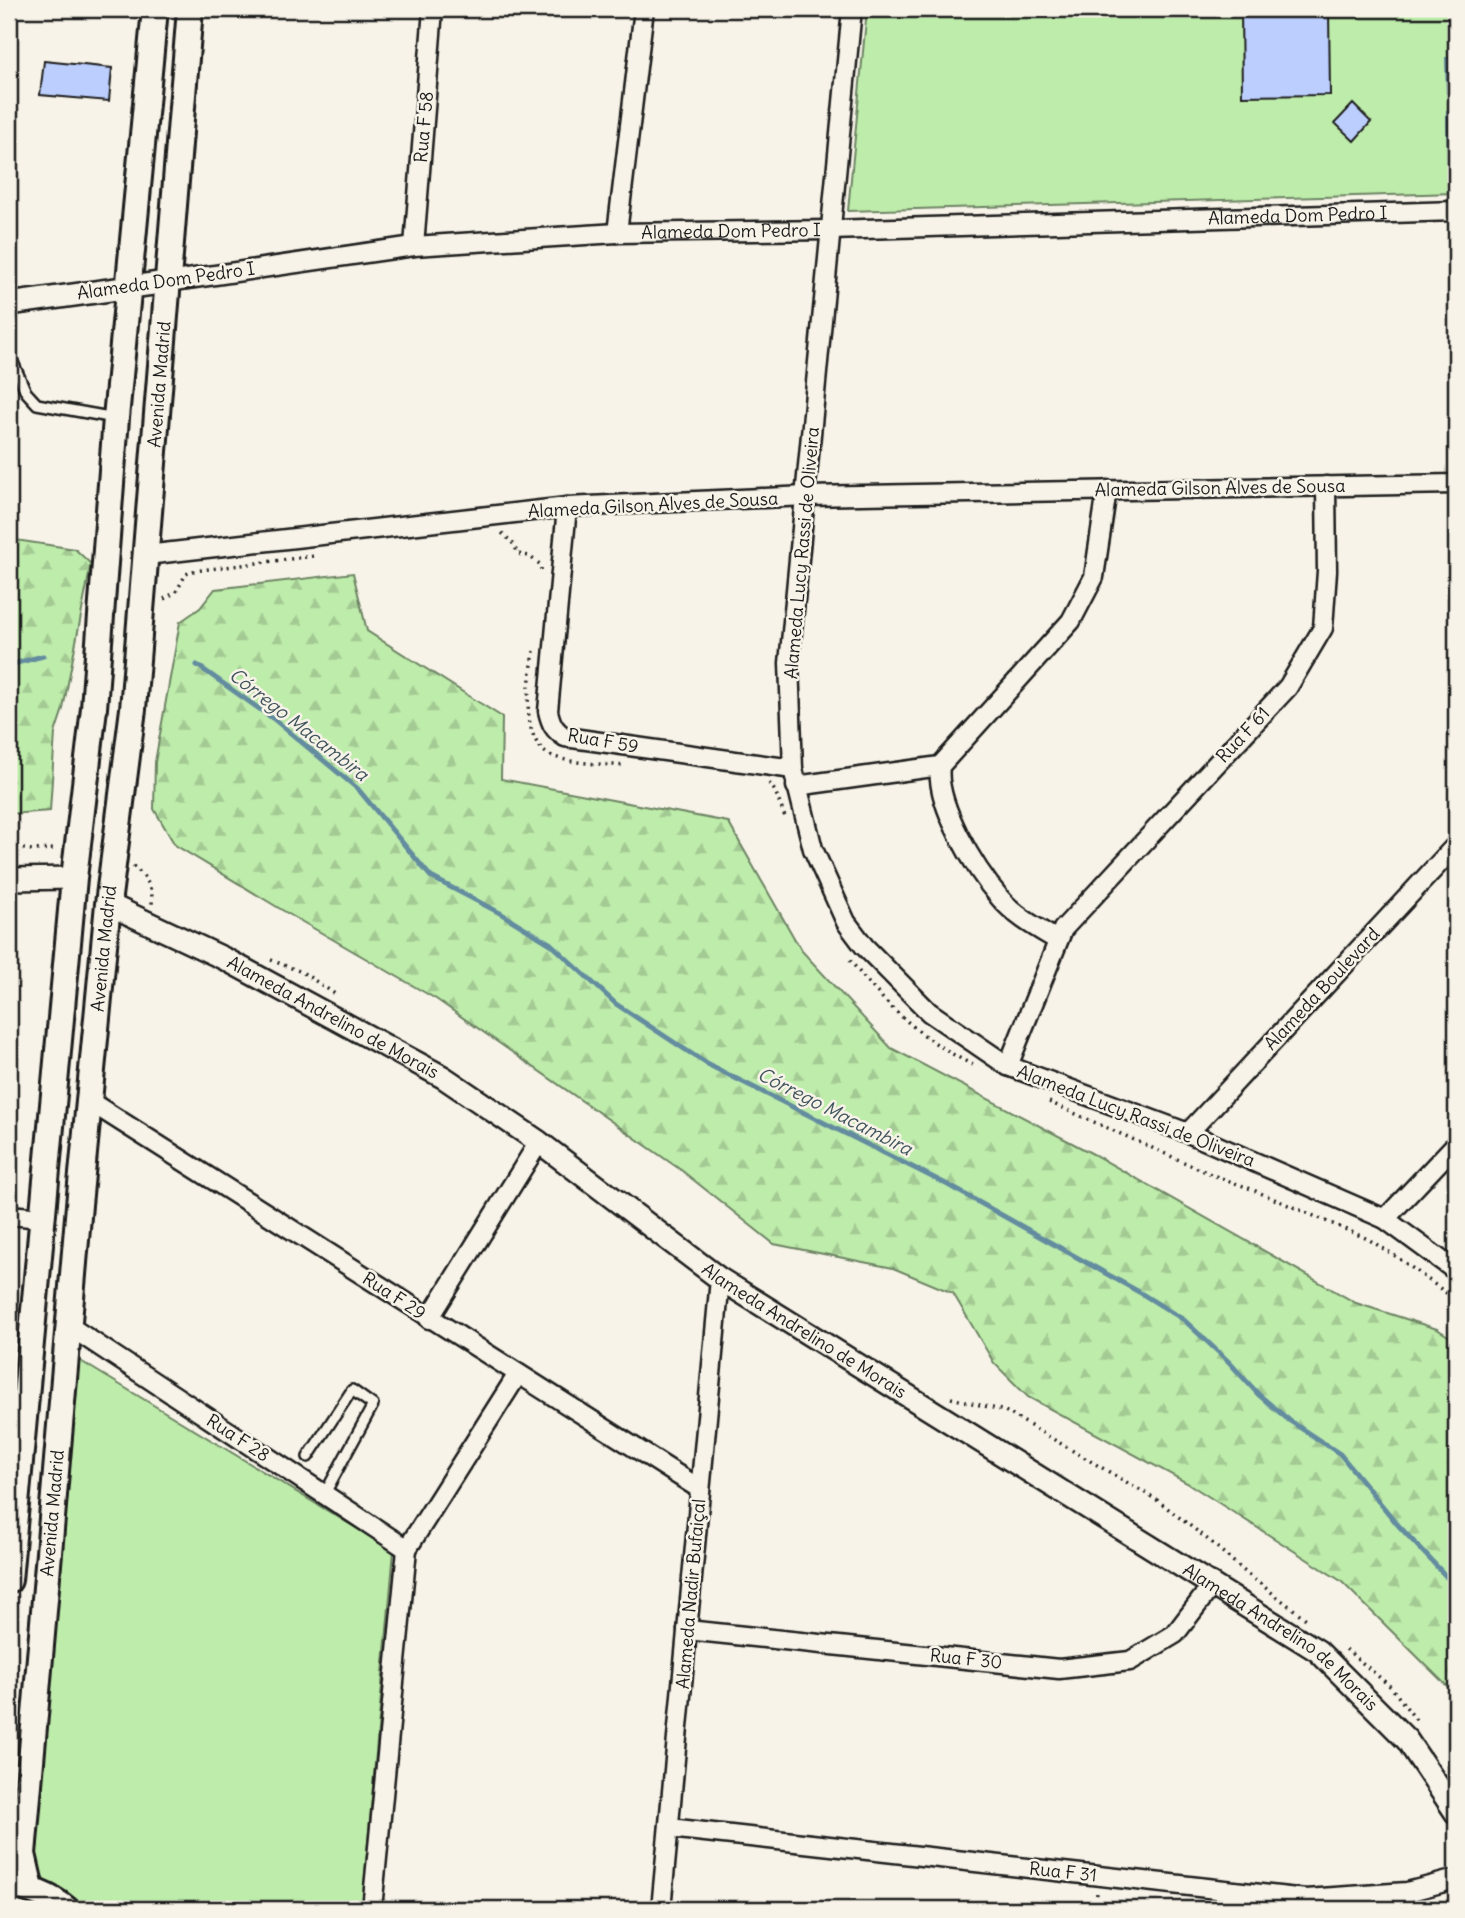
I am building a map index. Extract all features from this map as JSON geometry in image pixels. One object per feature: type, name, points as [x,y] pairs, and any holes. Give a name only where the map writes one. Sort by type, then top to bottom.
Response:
[{"type":"main road","name":"Avenida Madrid","points":[[9,1580],[13,1484],[42,1218],[74,878],[94,708],[116,418],[155,9]]},
{"type":"main road","name":"Avenida Madrid","points":[[20,1886],[89,1101],[108,904],[133,709],[190,9]]},
{"type":"main road","points":[[20,1886],[59,1903],[66,1909]]},
{"type":"street","name":"Rua F 58","points":[[414,246],[433,9]]},
{"type":"street","points":[[617,233],[644,9]]},
{"type":"street","name":"Alameda Lucy Rassi de Oliveira","points":[[852,9],[789,663],[794,778],[813,849],[846,922],[864,946],[929,1012],[1008,1066],[1188,1133],[1385,1219],[1456,1271]]},
{"type":"street","name":"Alameda Dom Pedro I","points":[[9,304],[414,246],[617,233],[831,230],[1456,211]]},
{"type":"street","name":"Alameda Gilson Alves de Sousa","points":[[146,555],[567,507],[806,496],[1456,484]]},
{"type":"street","name":"Rua F 61","points":[[1008,1066],[1063,929],[1288,687],[1323,628],[1327,571],[1326,486]]},
{"type":"street","points":[[1057,940],[1028,922],[1000,899],[956,830],[946,807],[938,776],[940,766],[1071,621],[1094,577],[1107,490]]},
{"type":"street","name":"Rua F 59","points":[[567,507],[548,711],[556,732],[565,737],[794,778]]},
{"type":"street","points":[[794,778],[940,766]]},
{"type":"street","name":"Alameda Boulevard","points":[[1188,1133],[1456,845]]},
{"type":"street","points":[[9,879],[74,878]]},
{"type":"street","name":"Alameda Andrelino de Morais","points":[[108,904],[225,959],[443,1077],[539,1142],[720,1279],[1318,1651],[1407,1740],[1456,1813]]},
{"type":"street","name":"Rua F 29","points":[[89,1101],[700,1489]]},
{"type":"street","points":[[429,1319],[539,1142]]},
{"type":"street","points":[[1385,1219],[1456,1144]]},
{"type":"street","points":[[9,1215],[42,1218]]},
{"type":"street","name":"Alameda Nadir Bufaiçal","points":[[661,1909],[720,1279]]},
{"type":"street","name":"Rua F 28","points":[[69,1326],[407,1549]]},
{"type":"street","points":[[372,1909],[407,1549],[518,1374]]},
{"type":"street","name":"Rua F 30","points":[[687,1630],[1059,1669],[1130,1661],[1175,1634],[1213,1584]]},
{"type":"street","name":"Rua F 31","points":[[669,1828],[1306,1899],[1407,1892],[1456,1880]]},
{"type":"lane","points":[[9,353],[26,392],[37,404],[116,418]]},
{"type":"lane","points":[[308,1457],[352,1390],[373,1405],[324,1494]]},
{"type":"path","points":[[493,534],[503,533],[518,554],[529,556],[541,565],[541,578]]},
{"type":"path","points":[[159,602],[176,592],[186,573],[192,571],[325,554]]},
{"type":"path","points":[[535,639],[527,701],[530,723],[539,744],[546,753],[569,760],[631,766]]},
{"type":"path","points":[[764,781],[771,784],[775,791],[787,822]]},
{"type":"path","points":[[132,857],[132,866],[150,884],[153,909]]},
{"type":"path","points":[[264,957],[302,972],[346,1001]]},
{"type":"path","points":[[850,960],[901,1017],[941,1050],[978,1068]]},
{"type":"path","points":[[1037,1097],[1213,1175],[1368,1239],[1456,1300]]},
{"type":"path","points":[[946,1396],[1005,1411],[1157,1500],[1308,1620]]},
{"type":"path","points":[[1339,1643],[1391,1687],[1421,1727]]},
{"type":"green space","points":[[867,9],[1456,9],[1456,193],[848,211]]},
{"type":"green space","points":[[9,539],[75,549],[91,564],[63,709],[55,733],[50,811],[9,814]]},
{"type":"green space","points":[[353,573],[367,631],[502,717],[501,779],[728,822],[801,950],[891,1048],[1093,1154],[1356,1303],[1437,1329],[1456,1341],[1456,1695],[1341,1581],[1189,1484],[1028,1397],[994,1363],[953,1293],[893,1268],[774,1244],[681,1170],[436,999],[175,845],[154,809],[155,762],[180,622],[200,608],[215,589]]},
{"type":"green space","points":[[74,1357],[394,1551],[362,1909],[74,1909],[35,1876]]},
{"type":"water","points":[[1446,58],[1456,58],[1456,92],[1447,93]]},
{"type":"water","points":[[1447,111],[1456,111],[1456,172],[1448,173]]},
{"type":"building","points":[[1241,9],[1329,9],[1330,95],[1242,96]]},
{"type":"building","points":[[44,61],[112,68],[109,101],[40,95]]},
{"type":"building","points":[[1353,104],[1371,122],[1354,141],[1335,123]]},
{"type":"waterway","name":"Córrego Macambira","points":[[9,665],[43,656]]},
{"type":"waterway","name":"Córrego Macambira","points":[[197,665],[275,720],[358,789],[431,877],[500,913],[551,944],[616,1004],[707,1064],[948,1185],[1184,1320],[1229,1362],[1259,1395],[1290,1421],[1340,1454],[1398,1525],[1456,1587]]}]
